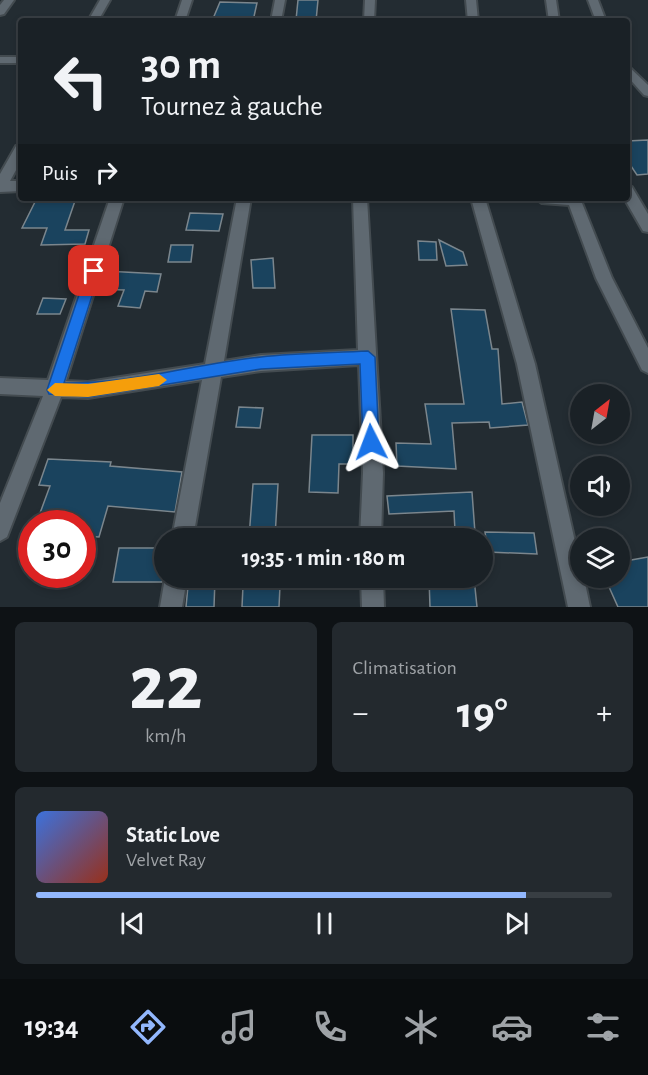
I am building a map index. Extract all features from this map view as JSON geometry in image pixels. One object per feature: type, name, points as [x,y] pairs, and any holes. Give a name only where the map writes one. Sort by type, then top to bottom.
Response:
[{"type":"street","points":[[0,12],[9,0]]},
{"type":"street","points":[[95,18],[105,0]]},
{"type":"street","points":[[181,18],[187,0]]},
{"type":"street","points":[[277,18],[280,0]]},
{"type":"street","points":[[369,18],[370,0]]},
{"type":"street","points":[[471,0],[473,18]]},
{"type":"street","points":[[551,0],[554,18]]},
{"type":"street","points":[[593,0],[600,18]]},
{"type":"street","points":[[0,60],[18,60]]},
{"type":"street","points":[[630,74],[648,92]]},
{"type":"street","points":[[18,154],[0,186],[18,186]]},
{"type":"street","points":[[630,195],[648,227]]},
{"type":"street","points":[[0,530],[54,390],[116,201]]},
{"type":"street","points":[[185,528],[243,201]]},
{"type":"street","points":[[360,201],[373,473],[371,528]]},
{"type":"street","points":[[479,201],[526,364],[579,607]]},
{"type":"street","points":[[575,201],[604,278],[648,365]]},
{"type":"street","points":[[0,386],[54,390],[99,389],[261,363],[368,357]]},
{"type":"street","points":[[171,607],[174,588]]},
{"type":"street","points":[[372,588],[373,607]]},
{"type":"building","points":[[298,0],[318,0],[316,18],[296,18]]},
{"type":"building","points":[[220,2],[257,3],[254,18],[213,18]]},
{"type":"building","points":[[648,140],[648,174],[637,175],[630,164],[630,141]]},
{"type":"building","points":[[36,201],[75,201],[65,230],[89,230],[85,244],[41,245],[47,228],[22,228]]},
{"type":"building","points":[[190,213],[223,214],[219,231],[186,230]]},
{"type":"building","points":[[439,240],[463,252],[467,265],[446,266]]},
{"type":"building","points":[[418,241],[436,242],[437,260],[419,260]]},
{"type":"building","points":[[171,245],[193,245],[191,262],[168,262]]},
{"type":"building","points":[[273,258],[275,288],[253,288],[251,260]]},
{"type":"building","points":[[105,271],[161,274],[157,292],[145,291],[140,308],[118,306],[124,290],[99,289]]},
{"type":"building","points":[[43,298],[66,299],[60,314],[37,314]]},
{"type":"building","points":[[451,309],[485,310],[492,349],[498,349],[502,404],[522,402],[528,425],[490,428],[489,422],[452,423],[456,469],[397,466],[396,443],[431,444],[425,404],[464,404]]},
{"type":"building","points":[[239,407],[263,408],[260,428],[236,427]]},
{"type":"building","points":[[312,435],[353,435],[353,464],[339,464],[338,493],[309,492]]},
{"type":"building","points":[[48,459],[111,462],[110,466],[182,472],[175,512],[108,506],[99,537],[96,537],[96,510],[41,510],[50,486],[39,485]]},
{"type":"building","points":[[253,484],[278,484],[276,528],[250,528]]},
{"type":"building","points":[[472,492],[475,528],[455,528],[454,511],[389,514],[387,496]]},
{"type":"building","points":[[493,532],[534,533],[537,554],[493,552]]},
{"type":"building","points":[[119,548],[154,548],[154,582],[113,582]]},
{"type":"building","points":[[648,557],[648,607],[618,607],[609,588],[630,588],[630,560]]},
{"type":"building","points":[[188,588],[215,588],[214,607],[186,607]]},
{"type":"building","points":[[243,588],[280,588],[279,607],[242,607]]},
{"type":"building","points":[[429,588],[475,588],[477,607],[430,607]]},
{"type":"slow traffic","points":[[55,390],[88,390],[159,380]]},
{"type":"route","points":[[94,271],[54,390],[88,390],[142,383],[261,363],[368,357],[371,442]]}]
